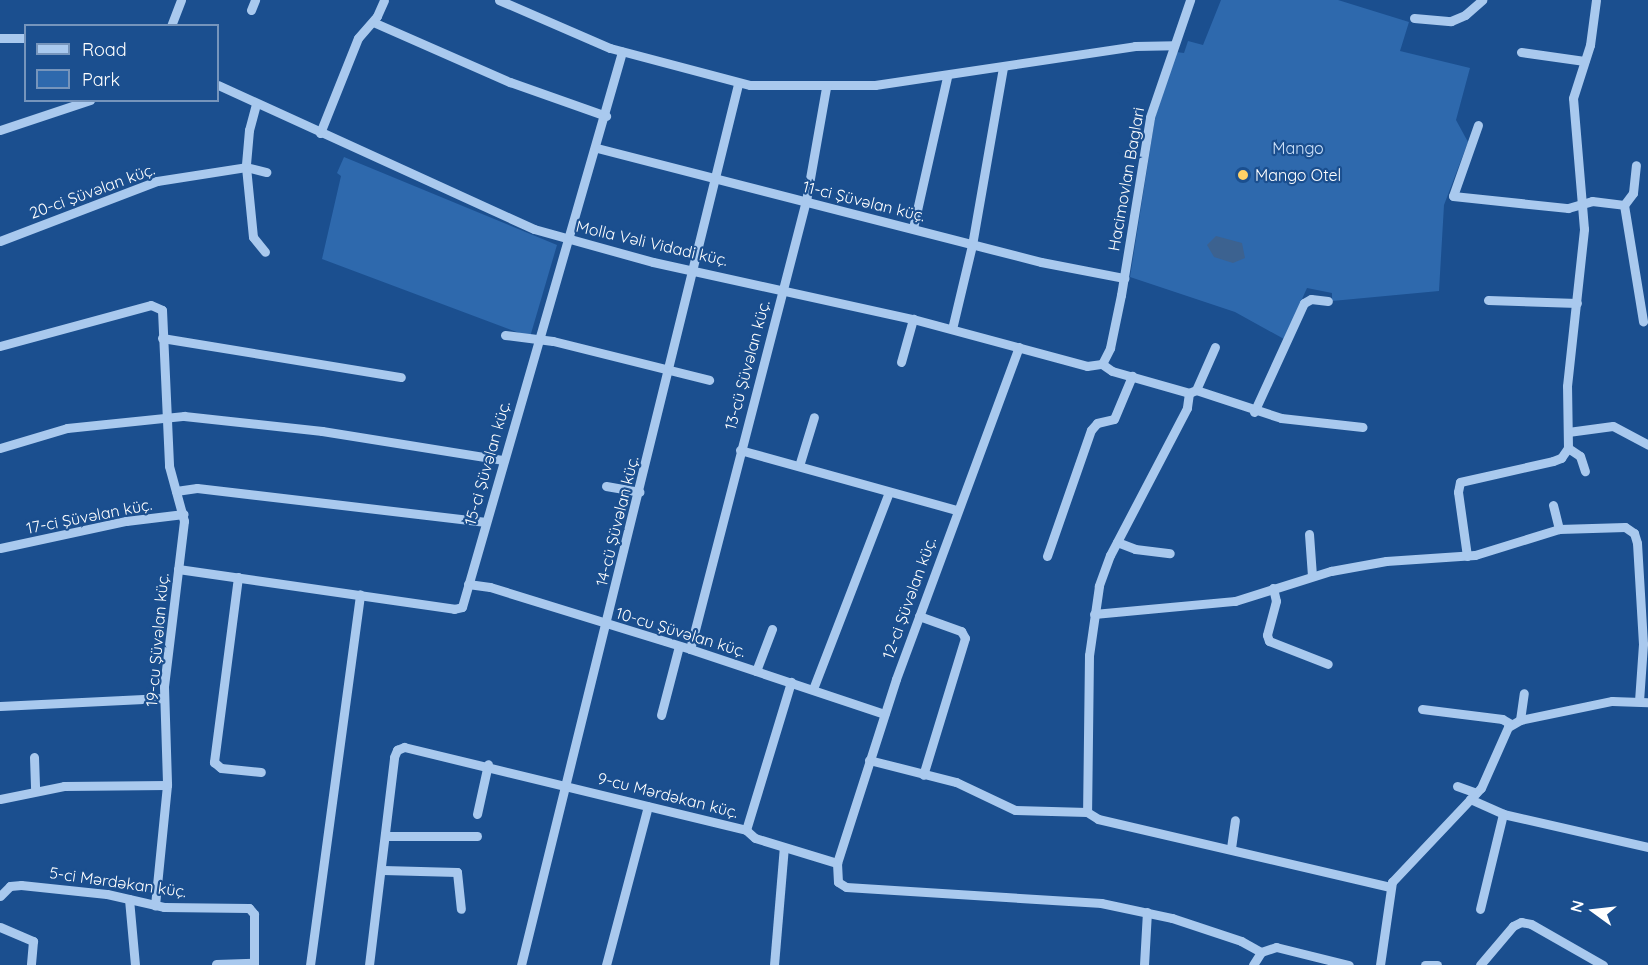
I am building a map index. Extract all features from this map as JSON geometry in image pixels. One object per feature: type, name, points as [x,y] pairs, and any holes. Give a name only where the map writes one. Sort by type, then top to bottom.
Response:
[{"type":"street","points":[[172,24],[181,0]]},
{"type":"street","points":[[251,10],[255,0]]},
{"type":"street","points":[[320,134],[358,38],[373,22],[384,0]]},
{"type":"street","points":[[500,0],[622,52],[738,84],[826,87],[947,77],[1135,46],[1174,45]]},
{"type":"street","name":"Hacimovlan Baglari","points":[[1102,364],[1110,348],[1124,278],[1150,117],[1190,0]]},
{"type":"street","points":[[1414,18],[1450,21],[1466,15],[1482,0]]},
{"type":"street","points":[[1467,556],[1458,492],[1460,482],[1553,461],[1568,448],[1567,386],[1584,229],[1573,108],[1592,35],[1596,0]]},
{"type":"street","points":[[373,22],[499,78],[606,116]]},
{"type":"street","points":[[0,38],[24,38]]},
{"type":"street","name":"15-ci Şüvəlan küç.","points":[[178,569],[459,609],[597,148],[622,52]]},
{"type":"street","points":[[1521,52],[1584,61]]},
{"type":"street","points":[[952,329],[972,245],[1003,68]]},
{"type":"street","points":[[913,228],[947,77]]},
{"type":"street","name":"14-cü Şüvəlan küç.","points":[[521,965],[695,270],[738,84]]},
{"type":"street","name":"Molla Vəli Vidadi küç.","points":[[219,86],[508,219],[568,240],[914,319],[1087,366],[1102,364],[1132,376],[1193,392],[1254,412],[1363,427]]},
{"type":"street","name":"13-cü Şüvəlan küç.","points":[[690,650],[806,201],[826,87]]},
{"type":"street","points":[[0,130],[84,102]]},
{"type":"street","points":[[256,104],[249,130],[246,167],[253,237],[265,252]]},
{"type":"street","points":[[1478,125],[1453,196],[1568,208],[1597,201],[1624,205]]},
{"type":"street","name":"11-ci Şüvəlan küç.","points":[[597,148],[972,245],[1124,278]]},
{"type":"street","points":[[1624,205],[1633,193],[1636,165]]},
{"type":"street","name":"20-ci Şüvəlan küç.","points":[[0,241],[157,181],[246,167],[266,172]]},
{"type":"street","points":[[1624,205],[1629,215],[1643,321]]},
{"type":"street","points":[[1254,412],[1304,303],[1311,299],[1328,301]]},
{"type":"street","points":[[1488,300],[1577,303]]},
{"type":"street","name":"19-cu Şüvəlan küç.","points":[[0,346],[152,305],[162,310],[169,466],[184,514],[164,698],[166,785],[155,905]]},
{"type":"street","points":[[900,362],[914,319]]},
{"type":"street","points":[[505,335],[538,340],[709,380]]},
{"type":"street","points":[[162,338],[401,377]]},
{"type":"street","points":[[1087,812],[1086,728],[1094,614],[1102,575],[1187,408],[1215,346]]},
{"type":"street","name":"12-ci Şüvəlan küç.","points":[[837,863],[918,616],[1019,347]]},
{"type":"street","points":[[1047,556],[1091,429],[1097,423],[1114,419],[1132,376]]},
{"type":"street","points":[[0,448],[67,428],[166,416],[322,431],[504,459]]},
{"type":"street","points":[[799,466],[814,417]]},
{"type":"street","points":[[1568,432],[1613,426],[1648,445]]},
{"type":"street","points":[[1568,448],[1580,456],[1585,471]]},
{"type":"street","points":[[740,450],[956,510]]},
{"type":"street","points":[[606,486],[639,492]]},
{"type":"street","points":[[176,491],[197,488],[486,522]]},
{"type":"street","points":[[813,689],[889,492]]},
{"type":"street","points":[[1553,506],[1559,529]]},
{"type":"street","name":"17-ci Şüvəlan küç.","points":[[0,548],[126,521],[184,514]]},
{"type":"street","points":[[1094,614],[1235,601],[1312,576],[1386,561],[1467,556],[1559,529],[1625,527],[1634,533],[1637,543],[1644,701],[1612,701],[1516,722],[1422,710]]},
{"type":"street","points":[[1309,534],[1312,576]]},
{"type":"street","points":[[1118,542],[1135,549],[1170,553]]},
{"type":"street","points":[[1637,543],[1648,542]]},
{"type":"street","points":[[238,577],[214,762],[221,768],[261,772]]},
{"type":"street","name":"10-cu Şüvəlan küç.","points":[[468,584],[679,646],[884,714]]},
{"type":"street","points":[[1272,588],[1276,601],[1267,635],[1269,641],[1328,664]]},
{"type":"street","points":[[310,965],[360,594]]},
{"type":"street","points":[[918,616],[961,631],[965,638],[923,775]]},
{"type":"street","points":[[756,671],[772,629]]},
{"type":"street","points":[[661,715],[679,646]]},
{"type":"street","points":[[746,830],[791,682]]},
{"type":"street","points":[[1380,965],[1390,886],[1401,870],[1473,796],[1516,722],[1524,693]]},
{"type":"street","points":[[0,706],[164,698]]},
{"type":"street","name":"9-cu Mərdəkan küç.","points":[[369,965],[397,750],[404,747],[488,764],[746,830],[755,838],[837,863]]},
{"type":"street","points":[[34,757],[35,789]]},
{"type":"street","points":[[869,760],[972,788],[1015,810],[1087,812],[1098,819],[1231,848],[1371,885],[1390,886]]},
{"type":"street","points":[[477,814],[488,764]]},
{"type":"street","points":[[0,799],[35,789],[166,785]]},
{"type":"street","points":[[1457,786],[1503,814],[1648,847]]},
{"type":"street","points":[[606,965],[648,806]]},
{"type":"street","points":[[1480,909],[1503,814]]},
{"type":"street","points":[[1231,848],[1235,820]]},
{"type":"street","points":[[386,836],[477,836]]},
{"type":"street","points":[[774,965],[784,847]]},
{"type":"street","points":[[837,863],[838,882],[846,887],[1093,902],[1147,912],[1241,941],[1261,952]]},
{"type":"street","points":[[383,870],[457,872],[461,909]]},
{"type":"street","name":"5-ci Mərdəkan küç.","points":[[0,896],[10,886],[21,885],[129,899],[155,905],[249,908],[254,914],[254,964]]},
{"type":"street","points":[[129,899],[135,965]]},
{"type":"street","points":[[1144,965],[1147,912]]},
{"type":"street","points":[[1480,965],[1513,926],[1521,922],[1531,924],[1603,965]]},
{"type":"street","points":[[0,927],[33,941],[31,965]]},
{"type":"street","points":[[1253,965],[1261,952],[1276,947],[1348,965]]},
{"type":"street","points":[[216,964],[254,964]]},
{"type":"street","points":[[1425,965],[1437,965]]},
{"type":"green space","name":"Mango","points":[[1221,0],[1338,0],[1409,22],[1400,51],[1470,68],[1456,120],[1468,142],[1444,205],[1439,291],[1332,301],[1332,293],[1307,288],[1284,339],[1235,312],[1130,277],[1155,118],[1176,52],[1184,53],[1188,41],[1203,45]]},
{"type":"green space","points":[[344,157],[557,245],[530,337],[322,259],[341,176],[337,173]]},
{"type":"shaded area","points":[[1216,236],[1242,243],[1245,258],[1233,263],[1214,257],[1207,245]]},
{"type":"place","name":"Mango Otel","points":[[1243,175]]}]
